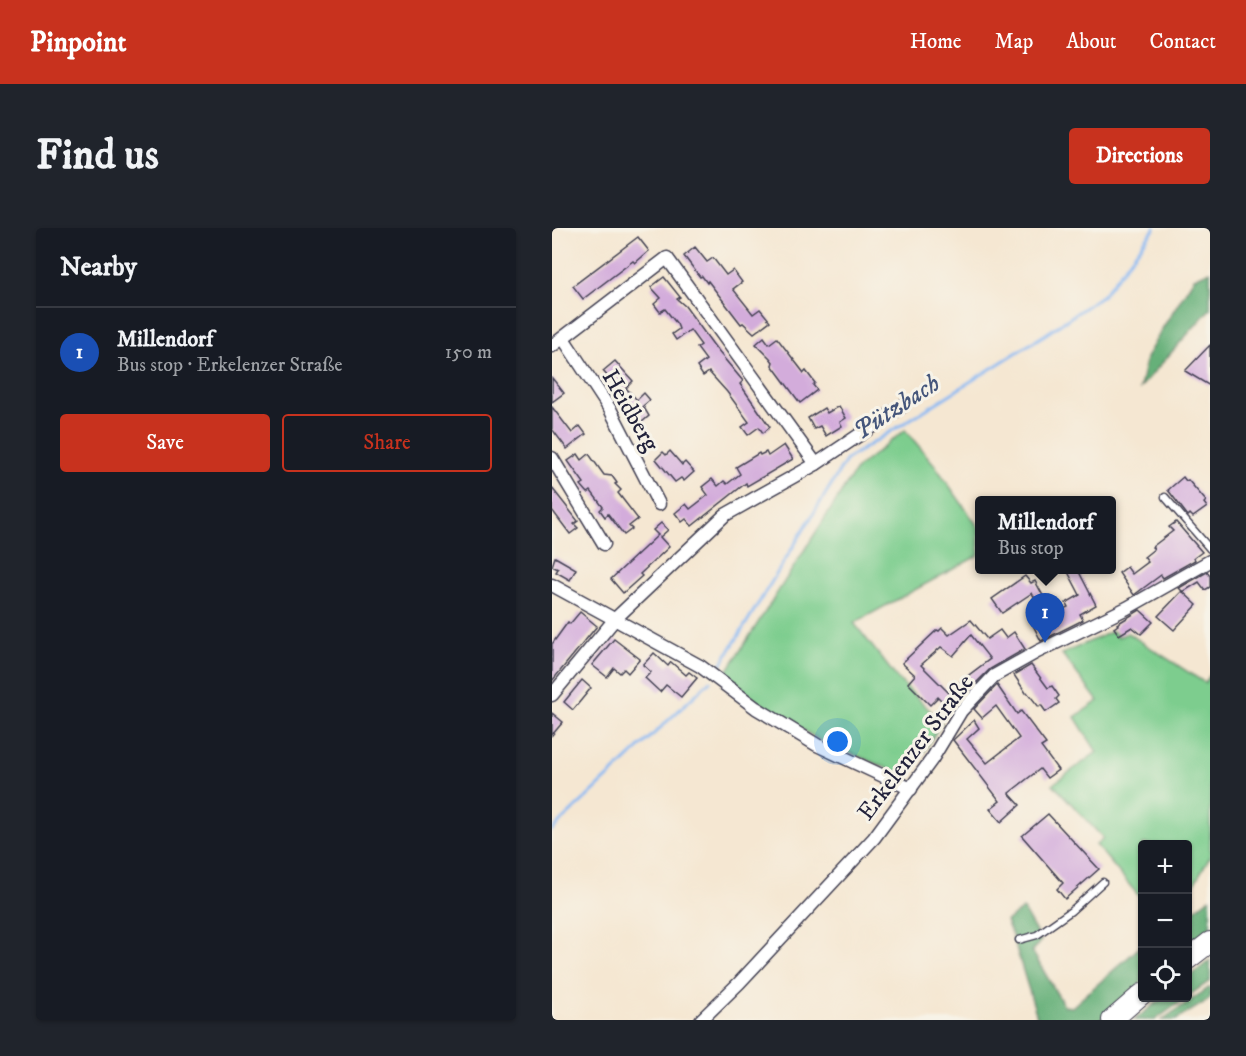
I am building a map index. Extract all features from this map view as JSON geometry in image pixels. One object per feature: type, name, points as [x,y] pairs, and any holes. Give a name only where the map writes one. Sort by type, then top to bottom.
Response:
[{"type":"main road","points":[[1192,956],[1210,942]]},
{"type":"main road","points":[[1112,1020],[1138,998]]},
{"type":"street","points":[[552,346],[667,258],[816,464]]},
{"type":"street","name":"Heidberg","points":[[563,338],[611,411],[659,504]]},
{"type":"street","points":[[552,695],[615,619],[725,515],[816,464],[904,405]]},
{"type":"street","points":[[552,458],[604,544]]},
{"type":"street","name":"Erkelenzer Straße","points":[[701,1020],[739,983],[874,838],[911,789],[961,711],[994,676],[1127,608],[1210,561]]},
{"type":"street","points":[[552,585],[708,671],[756,708],[817,745],[911,789]]},
{"type":"lane","points":[[1165,497],[1210,549]]},
{"type":"lane","points":[[1019,940],[1037,935],[1071,912],[1103,882]]},
{"type":"green space","points":[[1210,271],[1210,309],[1140,388],[1146,358],[1162,329],[1194,278]]},
{"type":"green space","points":[[905,430],[934,464],[975,522],[975,557],[854,623],[897,678],[942,722],[906,776],[819,740],[755,700],[724,676],[857,468]]},
{"type":"green space","points":[[1113,631],[1118,637],[1128,633],[1205,683],[1210,675],[1210,856],[1192,888],[1192,840],[1138,840],[1138,895],[1096,845],[1103,838],[1053,784],[1097,752],[1075,717],[1098,701],[1062,654]]},
{"type":"green space","points":[[1210,898],[1210,927],[1192,942],[1192,912]]},
{"type":"green space","points":[[1023,909],[1041,941],[1032,951],[1064,1006],[1072,1007],[1138,949],[1138,986],[1099,1020],[1038,1020],[1006,921]]},
{"type":"green space","points":[[1210,960],[1210,981],[1192,993],[1192,975]]},
{"type":"green space","points":[[1210,987],[1210,999],[1176,1020],[1162,1020],[1188,1002],[1192,1002],[1192,999]]},
{"type":"green space","points":[[1158,1002],[1180,1002],[1155,1020],[1134,1020]]},
{"type":"building","points":[[638,237],[649,251],[583,299],[573,286]]},
{"type":"building","points":[[695,247],[707,262],[713,258],[726,275],[733,270],[742,282],[733,289],[753,314],[760,309],[770,321],[754,333],[743,323],[741,324],[708,281],[707,283],[702,276],[700,277],[684,256]]},
{"type":"building","points":[[664,277],[680,297],[677,299],[685,306],[743,381],[740,384],[770,427],[763,433],[759,427],[748,435],[742,427],[749,422],[727,392],[709,372],[703,376],[697,367],[706,360],[697,348],[701,345],[690,330],[676,340],[672,334],[679,329],[677,324],[665,309],[660,312],[654,304],[661,298],[651,287]]},
{"type":"building","points":[[764,337],[769,344],[777,338],[804,373],[806,371],[815,383],[813,385],[817,390],[800,403],[772,365],[773,362],[756,344]]},
{"type":"building","points":[[1210,345],[1210,386],[1185,371]]},
{"type":"building","points":[[615,361],[633,381],[626,388],[637,400],[644,393],[650,400],[643,406],[649,416],[642,422],[621,400],[618,394],[621,392],[603,371]]},
{"type":"building","points":[[552,378],[564,393],[552,402]]},
{"type":"building","points":[[839,406],[846,418],[840,422],[842,426],[826,436],[820,426],[814,429],[808,418],[824,408],[827,413]]},
{"type":"building","points":[[552,407],[572,433],[580,426],[586,434],[567,449],[552,429]]},
{"type":"building","points":[[784,445],[793,459],[747,486],[746,483],[692,526],[686,519],[682,522],[675,513],[686,504],[690,509],[708,495],[702,487],[712,479],[718,486],[724,481],[727,484],[740,474],[736,467],[759,453],[760,455],[766,452],[768,456]]},
{"type":"building","points":[[670,451],[682,465],[685,462],[694,472],[684,481],[681,478],[675,482],[656,459],[663,452],[666,455]]},
{"type":"building","points":[[578,454],[582,460],[589,454],[604,475],[612,476],[617,483],[615,484],[621,490],[618,493],[638,519],[629,526],[632,529],[624,535],[608,514],[605,517],[600,510],[603,507],[591,491],[588,493],[581,485],[584,483],[568,461]]},
{"type":"building","points":[[1183,477],[1206,501],[1204,503],[1207,507],[1193,517],[1190,514],[1188,516],[1168,490]]},
{"type":"building","points":[[552,488],[578,521],[574,524],[578,528],[570,534],[552,510]]},
{"type":"building","points":[[1176,522],[1202,552],[1194,558],[1195,560],[1163,578],[1161,575],[1134,595],[1119,573],[1127,567],[1132,574],[1148,562],[1144,557],[1154,549],[1152,547],[1173,531],[1169,527]]},
{"type":"building","points":[[661,523],[668,530],[660,537],[669,547],[623,593],[611,579],[658,535],[653,530]]},
{"type":"building","points":[[555,557],[576,569],[570,580],[556,572],[558,569],[552,566]]},
{"type":"building","points":[[1207,572],[1210,576],[1210,587],[1205,590],[1199,582],[1183,592],[1179,588]]},
{"type":"building","points":[[1069,574],[1080,574],[1096,605],[1080,614],[1083,620],[1041,641],[1032,623],[1041,618],[1040,615],[1043,614],[1032,593],[1002,613],[992,599],[1025,576],[1031,583],[1035,581],[1053,614],[1068,607],[1066,603],[1080,595]]},
{"type":"building","points":[[1182,591],[1197,605],[1174,630],[1158,616]]},
{"type":"building","points":[[1140,610],[1153,622],[1141,634],[1132,627],[1119,635],[1114,628],[1117,624]]},
{"type":"building","points":[[580,612],[597,626],[552,681],[552,644],[568,622],[570,624]]},
{"type":"building","points":[[971,620],[987,639],[1000,630],[1006,638],[1014,632],[1025,649],[990,669],[956,699],[949,690],[990,659],[971,635],[953,656],[941,647],[921,665],[951,695],[944,703],[938,697],[930,705],[908,683],[915,675],[902,663],[937,630],[942,628],[949,635]]},
{"type":"building","points":[[614,639],[640,659],[628,673],[624,669],[620,673],[614,668],[607,677],[592,665]]},
{"type":"building","points":[[654,653],[668,666],[671,662],[686,675],[689,672],[697,678],[681,697],[666,685],[660,692],[645,678],[651,672],[643,665]]},
{"type":"building","points":[[1031,665],[1048,688],[1052,686],[1059,696],[1056,699],[1059,703],[1046,712],[1026,693],[1014,675]]},
{"type":"building","points":[[582,680],[591,688],[573,710],[564,702]]},
{"type":"building","points":[[997,685],[1017,714],[1021,711],[1046,744],[1041,747],[1058,770],[1047,778],[1040,769],[1009,793],[1020,805],[1001,822],[990,809],[1000,801],[953,740],[974,720],[979,728],[967,739],[987,763],[1019,738],[996,706],[982,718],[974,709]]},
{"type":"building","points":[[552,713],[563,722],[552,735]]},
{"type":"building","points":[[1048,814],[1099,869],[1065,899],[1057,889],[1063,883],[1022,836]]},
{"type":"waterway","name":"Pützbach","points":[[717,671],[847,459],[1046,334],[1103,295],[1155,228]]},
{"type":"waterway","name":"Pützbach","points":[[552,830],[710,681]]},
{"type":"place","name":"Millendorf","points":[[1045,643]]}]
